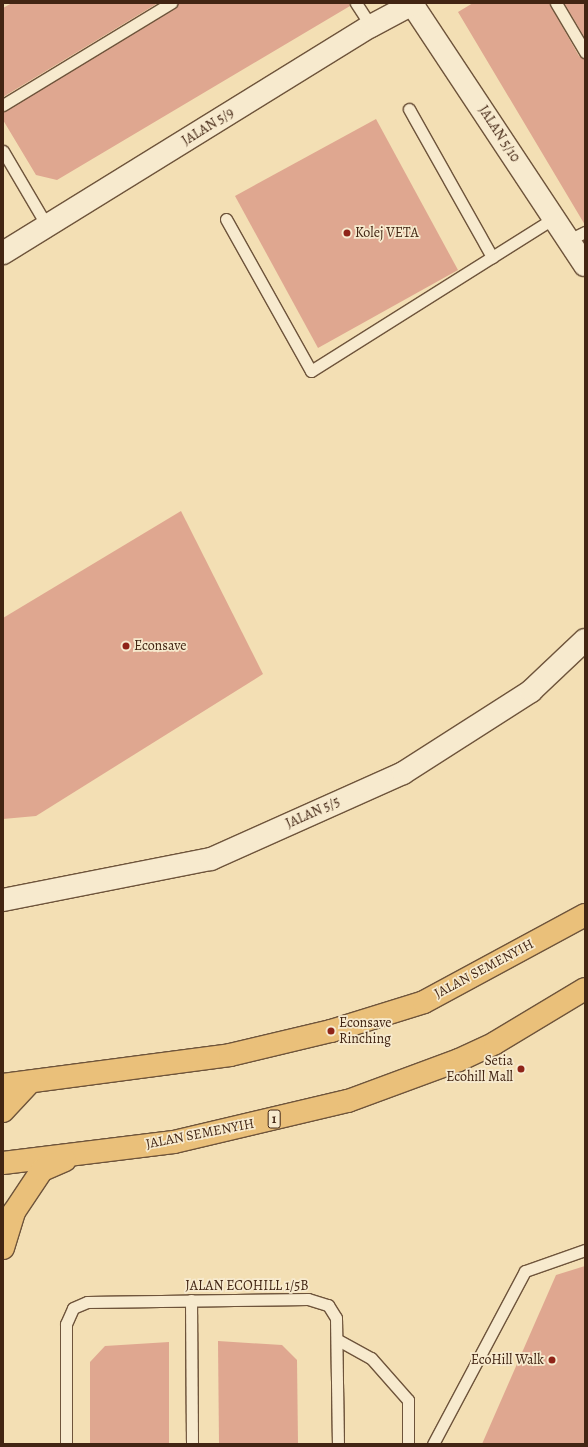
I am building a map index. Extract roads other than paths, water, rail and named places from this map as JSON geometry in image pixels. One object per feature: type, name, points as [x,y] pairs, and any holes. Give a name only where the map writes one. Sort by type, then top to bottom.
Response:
[{"type":"main road","name":"JALAN SEMENYIH","points":[[3,1084],[30,1082],[230,1055],[331,1031],[424,1002],[585,915]]},
{"type":"main road","name":"JALAN SEMENYIH","points":[[3,1163],[174,1142],[348,1101],[459,1060],[496,1042],[585,989]]},
{"type":"main road","points":[[3,1111],[30,1082]]},
{"type":"main road","points":[[3,1248],[14,1212],[42,1170],[83,1152]]},
{"type":"street","name":"JALAN 5/9","points":[[3,253],[371,26],[413,3]]},
{"type":"street","name":"JALAN 5/10","points":[[413,3],[554,218],[577,236],[585,265]]},
{"type":"street","name":"JALAN 5/5","points":[[3,900],[211,859],[403,773],[531,691],[585,640]]},
{"type":"lane","points":[[3,105],[171,3]]},
{"type":"lane","points":[[356,3],[371,26]]},
{"type":"lane","points":[[556,3],[585,52]]},
{"type":"lane","points":[[409,109],[492,257]]},
{"type":"lane","points":[[3,151],[46,226]]},
{"type":"lane","points":[[226,219],[311,371],[554,218]]},
{"type":"lane","points":[[433,1444],[525,1271],[585,1250]]},
{"type":"lane","name":"JALAN ECOHILL 1/5B","points":[[66,1444],[66,1324],[73,1308],[87,1302],[308,1299],[328,1305],[336,1318],[338,1340],[338,1444]]},
{"type":"lane","points":[[191,1300],[192,1444]]},
{"type":"lane","points":[[338,1340],[371,1358],[408,1400],[408,1444]]},
{"type":"place","name":"Kolej VETA","points":[[347,233]]},
{"type":"place","name":"Econsave","points":[[126,646]]},
{"type":"place","name":"Econsave Rinching","points":[[331,1031]]},
{"type":"place","name":"Setia Ecohill Mall","points":[[521,1069]]},
{"type":"place","name":"EcoHill Walk","points":[[552,1360]]}]
